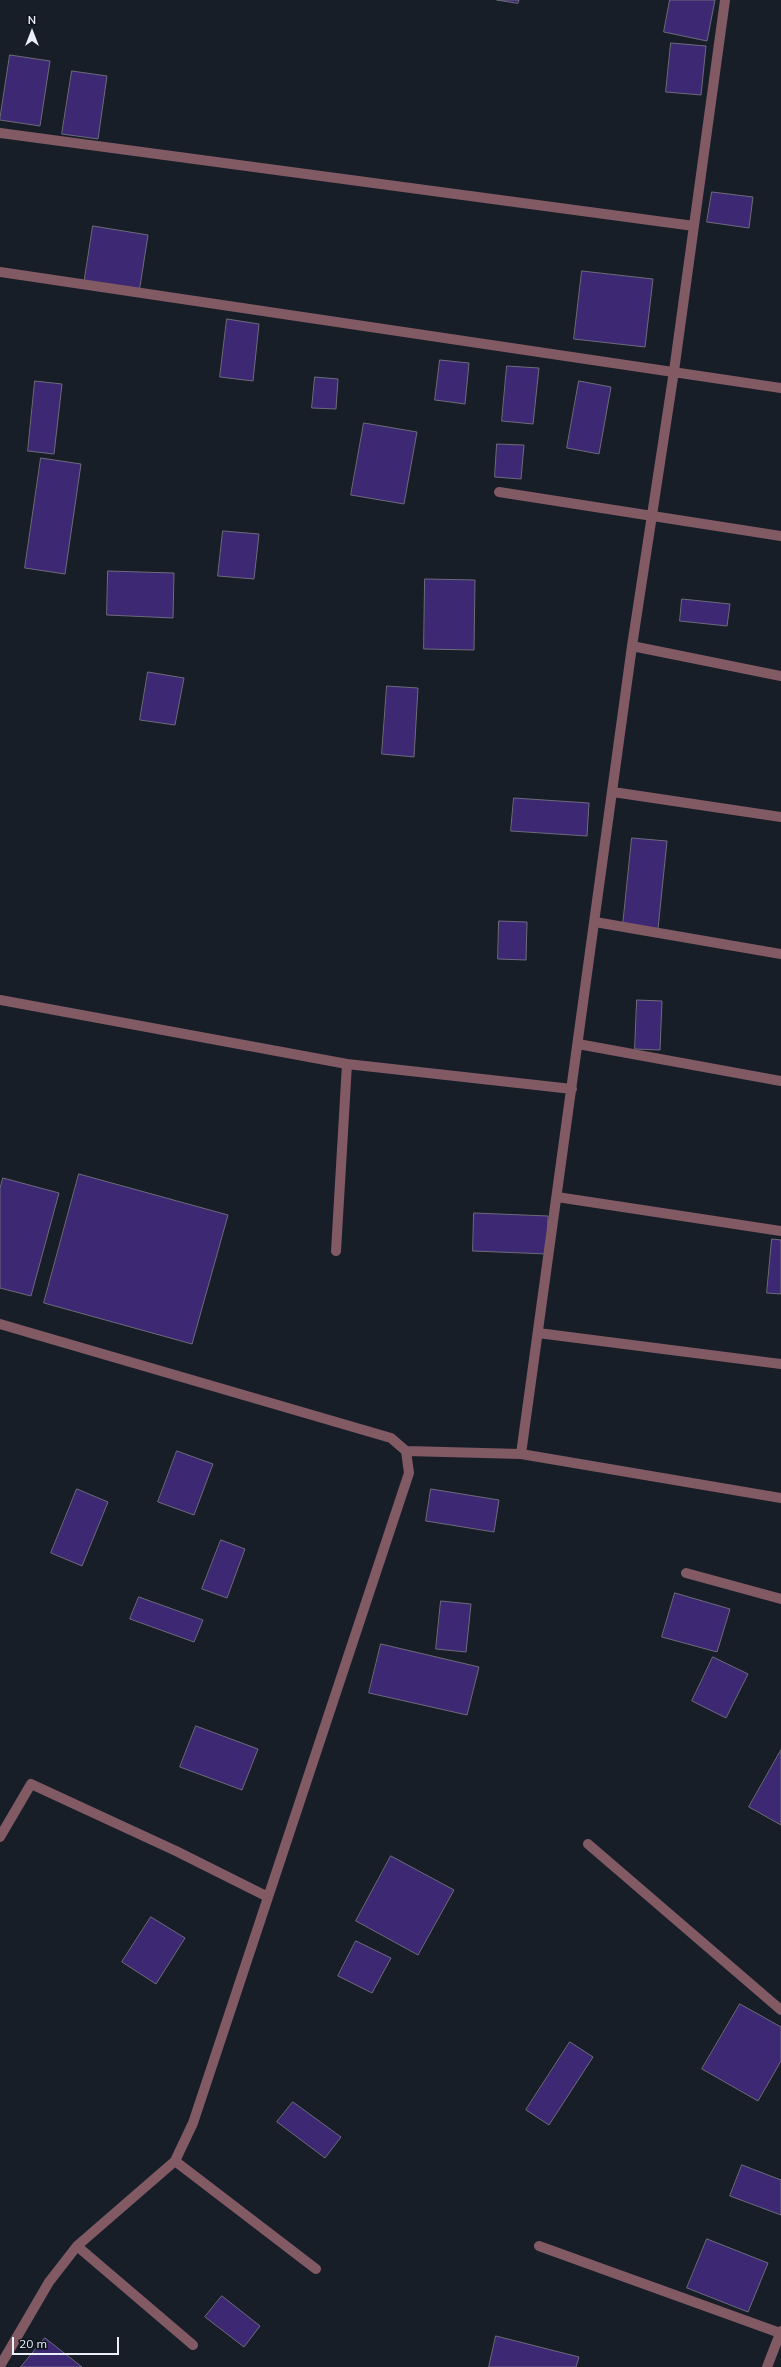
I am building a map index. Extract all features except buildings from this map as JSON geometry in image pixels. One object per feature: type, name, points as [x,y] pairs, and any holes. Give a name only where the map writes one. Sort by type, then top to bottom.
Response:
[{"type":"street","points":[[521,1454],[632,646],[674,371],[725,0]]},
{"type":"street","points":[[0,133],[694,226]]},
{"type":"street","points":[[0,272],[781,388]]},
{"type":"street","points":[[499,492],[781,536]]},
{"type":"street","points":[[632,646],[781,676]]},
{"type":"street","points":[[613,792],[781,817]]},
{"type":"street","points":[[595,922],[781,954]]},
{"type":"street","points":[[0,1000],[347,1064],[572,1089]]},
{"type":"street","points":[[578,1044],[781,1081]]},
{"type":"street","points":[[336,1251],[347,1064]]},
{"type":"street","points":[[557,1197],[781,1231]]},
{"type":"street","points":[[0,1324],[391,1438],[406,1451],[521,1454],[781,1498]]},
{"type":"street","points":[[538,1333],[781,1364]]},
{"type":"street","points":[[0,2366],[49,2282],[77,2246],[175,2161],[193,2123],[409,1473],[406,1451]]},
{"type":"street","points":[[686,1573],[781,1599]]},
{"type":"street","points":[[0,1837],[31,1784],[176,1851],[268,1897]]},
{"type":"street","points":[[588,1844],[781,2010]]},
{"type":"street","points":[[175,2161],[316,2269]]},
{"type":"street","points":[[77,2246],[193,2345]]},
{"type":"street","points":[[539,2246],[780,2332],[767,2367]]}]
